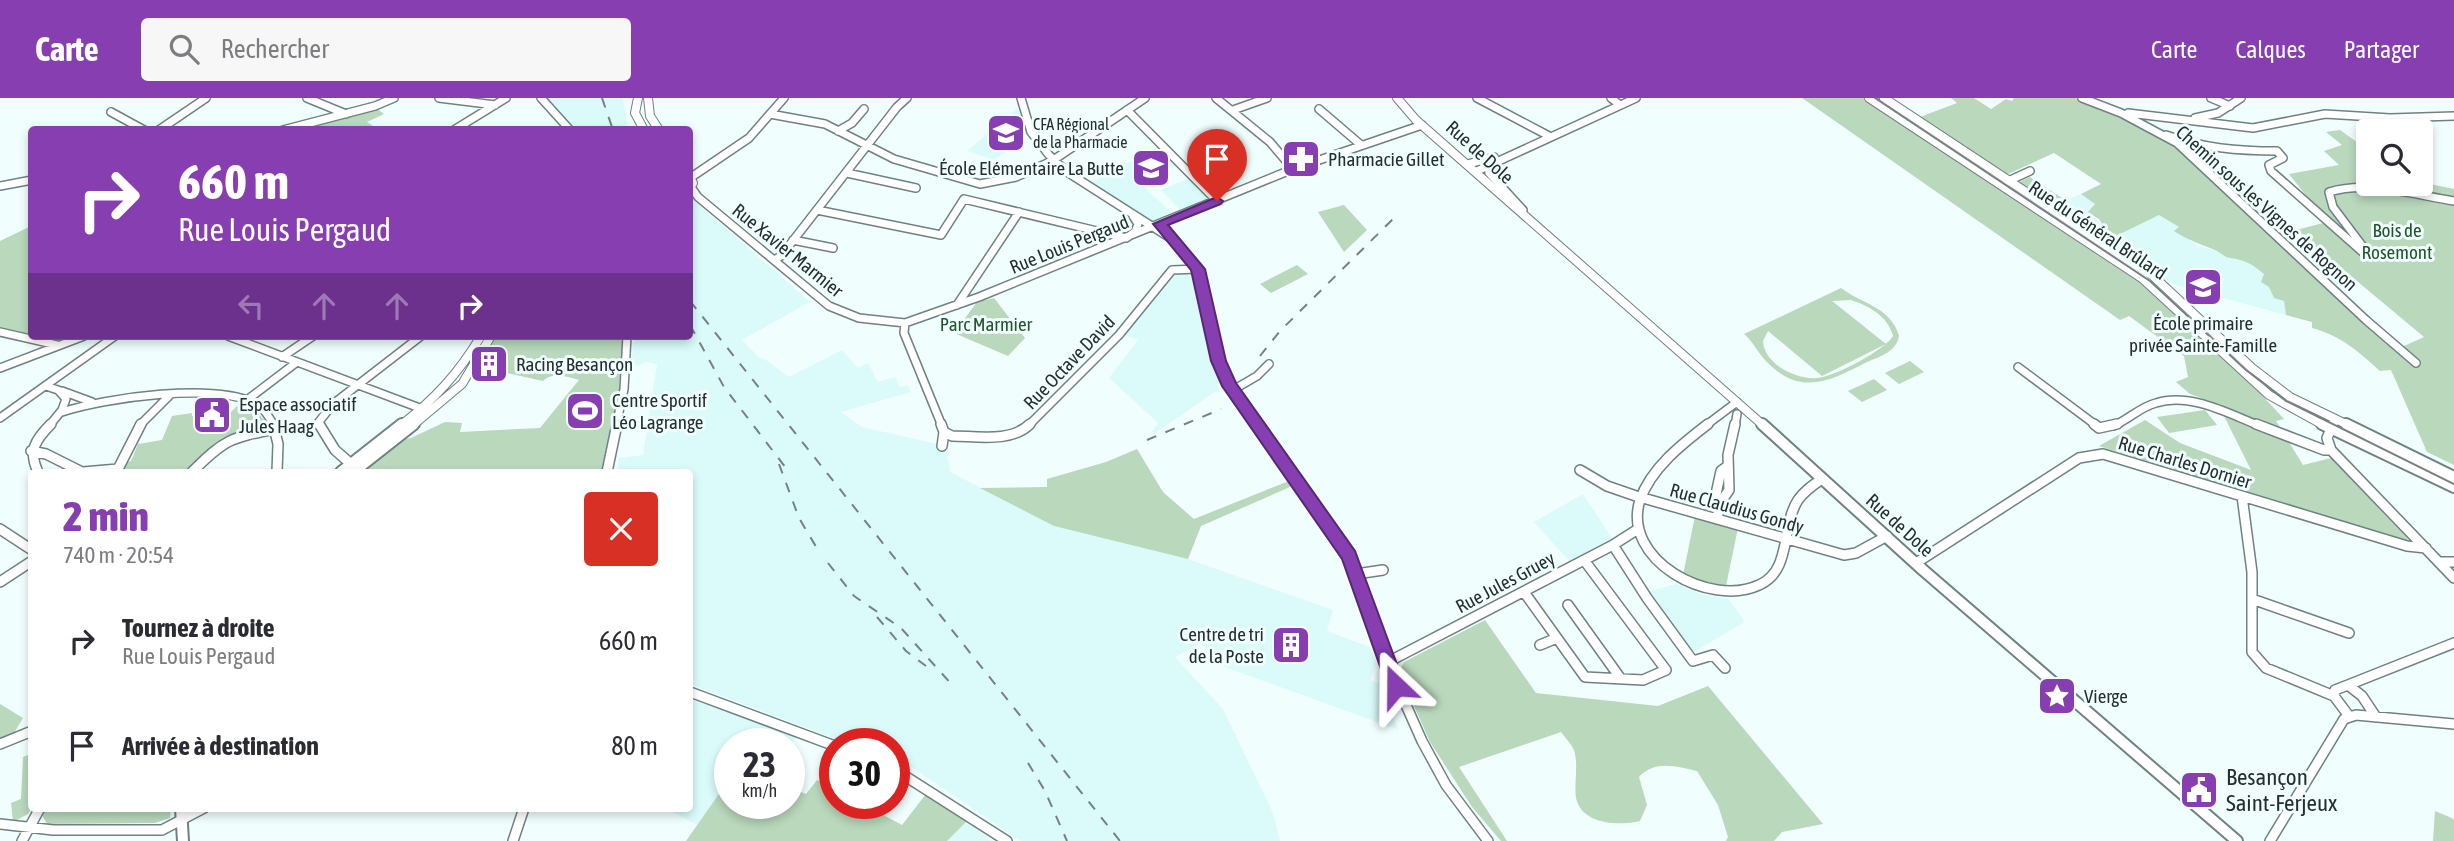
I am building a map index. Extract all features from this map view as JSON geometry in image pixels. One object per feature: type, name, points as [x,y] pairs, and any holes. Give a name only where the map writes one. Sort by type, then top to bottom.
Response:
[{"type":"main road","points":[[648,98],[650,116],[656,126]]},
{"type":"main road","name":"Rue de Dole","points":[[1397,98],[1422,125],[1916,563],[2237,841]]},
{"type":"main road","name":"Rue du Général Brûlard","points":[[1869,98],[2143,279],[2269,395],[2332,425]]},
{"type":"main road","name":"Rue du Général Brûlard","points":[[1884,98],[2164,284],[2290,397],[2332,425]]},
{"type":"main road","points":[[636,100],[637,118],[642,126]]},
{"type":"main road","points":[[352,468],[461,369],[475,340]]},
{"type":"main road","points":[[352,468],[435,411],[462,384],[489,340]]},
{"type":"main road","points":[[2332,425],[2454,477]]},
{"type":"main road","points":[[2332,425],[2454,486]]},
{"type":"main road","points":[[181,812],[183,841]]},
{"type":"street","points":[[165,126],[206,98]]},
{"type":"street","points":[[307,98],[346,114]]},
{"type":"street","points":[[299,126],[394,98]]},
{"type":"street","points":[[439,98],[462,102],[503,101]]},
{"type":"street","points":[[541,98],[566,126]]},
{"type":"street","points":[[629,98],[636,100],[650,116]]},
{"type":"street","points":[[693,183],[749,138],[783,98]]},
{"type":"street","points":[[774,260],[907,98]]},
{"type":"street","points":[[1021,98],[1029,132],[1054,160],[1067,172],[1131,214],[1156,225],[1175,240],[1198,269],[1218,361],[1233,390],[1349,556],[1386,663],[1422,741],[1446,785],[1488,841]]},
{"type":"street","points":[[770,114],[825,124],[894,159],[976,184],[1000,181],[1054,160],[1145,98]]},
{"type":"street","points":[[1216,98],[1233,110],[1289,162],[1293,169]]},
{"type":"street","points":[[1233,110],[1267,98]]},
{"type":"street","points":[[1477,98],[1549,136]]},
{"type":"street","points":[[1611,98],[1620,105]]},
{"type":"street","points":[[1477,171],[1636,98]]},
{"type":"street","name":"Chemin sous les Vignes de Rognon","points":[[2082,98],[2166,135],[2183,148],[2366,320],[2416,363]]},
{"type":"street","points":[[2211,98],[2230,106]]},
{"type":"street","points":[[2189,119],[2218,113],[2241,98]]},
{"type":"street","points":[[461,126],[503,101]]},
{"type":"street","points":[[836,130],[852,123],[864,109]]},
{"type":"street","points":[[1319,109],[1361,145]]},
{"type":"street","points":[[1127,110],[1217,201]]},
{"type":"street","points":[[111,112],[137,126]]},
{"type":"street","points":[[2121,113],[2253,128],[2325,114],[2390,118],[2454,116]]},
{"type":"street","name":"Rue Louis Pergaud","points":[[905,323],[957,305],[1293,169],[1422,125]]},
{"type":"street","points":[[2166,135],[2199,146],[2232,152],[2280,152],[2283,158],[2269,165],[2271,171],[2367,256],[2370,256],[2333,207],[2329,192],[2335,189],[2360,188],[2454,201]]},
{"type":"street","points":[[1468,164],[1514,153]]},
{"type":"street","name":"Rue de Dole","points":[[1488,165],[1489,173],[1541,231]]},
{"type":"street","points":[[2000,185],[2031,171]]},
{"type":"street","points":[[847,173],[916,188]]},
{"type":"street","points":[[0,186],[28,181]]},
{"type":"street","name":"Rue Xavier Marmier","points":[[693,190],[698,197],[822,301],[843,313],[905,323]]},
{"type":"street","points":[[817,210],[941,235],[964,199],[1126,237],[1135,232],[1138,224],[1131,214]]},
{"type":"street","points":[[957,305],[1019,212]]},
{"type":"street","points":[[793,240],[833,248]]},
{"type":"street","name":"Rue Octave David","points":[[944,432],[951,436],[1006,436],[1022,432],[1121,334],[1172,270],[1198,269]]},
{"type":"street","points":[[905,323],[904,332],[944,432],[942,446]]},
{"type":"street","points":[[0,332],[28,338]]},
{"type":"street","points":[[35,340],[57,345]]},
{"type":"street","points":[[0,368],[72,340]]},
{"type":"street","points":[[0,418],[109,340]]},
{"type":"street","points":[[238,340],[419,408],[435,411]]},
{"type":"street","points":[[282,357],[307,340]]},
{"type":"street","points":[[352,468],[335,450],[318,420],[328,407],[416,340]]},
{"type":"street","points":[[608,469],[624,389],[627,340]]},
{"type":"street","points":[[2230,361],[2247,359]]},
{"type":"street","points":[[247,400],[297,362]]},
{"type":"street","points":[[1233,390],[1257,376],[1269,364]]},
{"type":"street","points":[[2018,367],[2099,428],[2111,428],[2154,403],[2193,401],[2323,450],[2331,450]]},
{"type":"street","points":[[46,386],[92,402]]},
{"type":"street","points":[[36,469],[31,460],[31,451],[37,439],[62,412],[66,399],[58,390]]},
{"type":"street","points":[[120,469],[140,425],[171,394]]},
{"type":"street","points":[[62,412],[92,402],[171,394],[247,400],[262,410],[275,429],[281,453],[277,469]]},
{"type":"street","points":[[1737,402],[1658,468],[1648,481],[1641,497],[1638,529],[1656,557],[1691,583],[1726,592],[1755,587],[1770,579],[1777,570],[1796,505],[1810,487],[1822,479]]},
{"type":"street","points":[[1717,519],[1720,503],[1727,496],[1732,475],[1728,466],[1737,414]]},
{"type":"street","points":[[2332,425],[2327,438],[2331,450],[2454,578]]},
{"type":"street","points":[[195,469],[214,450],[233,437],[275,429]]},
{"type":"street","points":[[31,451],[47,454],[76,469]]},
{"type":"street","name":"Rue Charles Dornier","points":[[1916,563],[2079,458],[2088,455],[2110,455],[2407,547],[2426,548]]},
{"type":"street","name":"Rue Claudius Gondy","points":[[1580,470],[1607,486],[1641,497],[1844,555],[1856,553],[1887,536]]},
{"type":"street","points":[[2242,496],[2252,572],[2251,648],[2262,665],[2334,696],[2349,716]]},
{"type":"street","points":[[0,529],[28,547]]},
{"type":"street","name":"Rue Jules Gruey","points":[[1386,663],[1613,545],[1638,529]]},
{"type":"street","points":[[1613,545],[1647,598],[1693,661],[1713,655],[1725,667]]},
{"type":"street","points":[[1524,592],[1585,677],[1643,680],[1666,670],[1584,560]]},
{"type":"street","points":[[2439,562],[2454,562]]},
{"type":"street","points":[[0,582],[28,564]]},
{"type":"street","points":[[1356,574],[1383,570]]},
{"type":"street","points":[[2252,598],[2349,633]]},
{"type":"street","points":[[1568,605],[1621,679]]},
{"type":"street","points":[[1540,645],[1557,638]]},
{"type":"street","points":[[2334,696],[2336,690],[2454,643]]},
{"type":"street","points":[[2348,685],[2362,696],[2376,717]]},
{"type":"street","points":[[693,693],[819,740]]},
{"type":"street","points":[[2270,841],[2340,723],[2349,716],[2454,724]]},
{"type":"street","points":[[0,744],[28,733]]},
{"type":"street","points":[[910,779],[1007,841]]},
{"type":"street","points":[[22,841],[38,812]]},
{"type":"street","points":[[0,824],[29,828],[155,830],[180,822],[197,812]]},
{"type":"street","points":[[513,841],[523,812]]},
{"type":"shaded area","points":[[546,98],[623,98],[628,126],[571,126]]},
{"type":"shaded area","name":"CFA Régional de la Pharmacie","points":[[1016,109],[1019,110],[1025,139],[994,160],[967,151]]},
{"type":"shaded area","points":[[1162,150],[1177,165],[1141,184],[1173,214],[1147,221],[1092,183],[1123,161],[1126,163]]},
{"type":"shaded area","points":[[1190,178],[1200,188],[1199,191],[1208,196],[1206,200],[1181,211],[1161,190]]},
{"type":"shaded area","points":[[2081,194],[2095,204],[2088,212],[2113,234],[2159,215],[2180,228],[2175,230],[2196,245],[2218,251],[2229,258],[2241,258],[2264,273],[2274,293],[2284,300],[2286,315],[2175,285],[2053,206]]},
{"type":"shaded area","points":[[693,200],[810,302],[742,340],[760,358],[789,377],[842,350],[858,368],[868,363],[878,382],[895,377],[900,387],[908,385],[911,392],[841,412],[862,427],[946,446],[950,472],[1054,526],[1188,559],[1333,610],[1327,631],[1370,647],[1377,664],[1370,680],[1390,688],[1395,700],[1390,711],[1399,730],[1222,666],[1201,643],[1175,657],[1223,709],[1273,813],[1280,841],[1021,841],[910,766],[910,728],[819,728],[819,733],[693,685],[693,469],[618,469],[619,458],[643,455],[657,364],[647,362],[631,368],[635,340],[693,340]]},
{"type":"shaded area","points":[[1173,272],[1193,274],[1212,362],[1221,381],[1217,385],[1219,389],[1154,434],[1151,433],[1158,423],[1109,378],[1138,340],[1124,335]]},
{"type":"shaded area","points":[[1583,494],[1612,538],[1569,561],[1534,522]]},
{"type":"shaded area","points":[[1676,584],[1701,594],[1729,599],[1745,622],[1690,654],[1646,592]]},
{"type":"shaded area","points":[[693,700],[774,728],[714,728],[714,801],[697,825],[673,812],[693,812]]},
{"type":"shaded area","points":[[967,821],[992,841],[947,841]]},
{"type":"green space","points":[[1802,98],[1864,98],[2144,286],[2258,391],[2284,419],[2276,421],[2303,465],[2331,458],[2408,539],[2405,542],[2099,446],[2145,420],[2180,443],[2251,470],[2218,404],[2190,394],[2176,382],[2188,377],[2184,356],[2129,316],[2120,320]]},
{"type":"green space","name":"Bois de Rosemont","points":[[1951,98],[1974,98],[1991,109],[2006,99],[2075,98],[2114,112],[2181,148],[2234,201],[2261,222],[2395,350],[2424,337],[2296,230],[2327,222],[2289,174],[2339,165],[2324,151],[2342,145],[2326,132],[2340,130],[2356,141],[2356,196],[2433,196],[2433,185],[2454,189],[2454,465],[2427,452],[2391,370],[2380,371],[2349,345],[2312,328],[2312,322],[2286,315],[2284,301],[2274,298],[2269,287],[2261,282],[2264,274],[2256,268],[2184,237],[2174,231],[2179,227],[2159,215],[2118,235],[2107,232],[2099,219],[2088,212],[2095,204],[2081,194],[2101,184],[2054,153],[2008,174],[2009,177],[1920,117],[1957,103]]},
{"type":"green space","points":[[376,108],[384,114],[367,122],[373,126],[308,126]]},
{"type":"green space","points":[[2030,177],[2062,198],[2049,204],[2017,183]]},
{"type":"green space","points":[[1344,205],[1367,230],[1344,252],[1318,212]]},
{"type":"green space","points":[[28,227],[28,334],[0,329],[0,241]]},
{"type":"green space","points":[[1297,265],[1308,274],[1271,293],[1260,284]]},
{"type":"green space","points":[[1841,288],[1883,312],[1895,326],[1899,336],[1891,350],[1842,375],[1817,382],[1793,380],[1781,373],[1744,334]],"holes":[[[1851,300],[1871,309],[1887,323],[1893,336],[1886,344],[1832,301]],[[1768,331],[1822,376],[1885,345],[1835,373],[1817,378],[1809,378],[1782,369],[1769,357],[1763,341]]]},
{"type":"green space","name":"Parc Marmier","points":[[994,298],[1025,338],[1008,356],[954,333],[977,302]]},
{"type":"green space","name":"Centre Sportif Léo Lagrange","points":[[493,340],[623,340],[618,401],[604,469],[363,469],[398,440],[411,438],[445,422],[462,423],[460,432],[540,428],[579,380],[556,375],[543,381],[476,366],[487,355]]},
{"type":"green space","points":[[1910,361],[1924,372],[1899,384],[1885,373]]},
{"type":"green space","points":[[1874,379],[1887,390],[1862,402],[1848,391]]},
{"type":"green space","points":[[240,403],[256,411],[268,424],[237,433],[189,469],[125,469],[125,463],[131,461],[138,444],[162,440],[172,416],[192,413],[192,416],[222,421]]},
{"type":"green space","points":[[2205,410],[2217,425],[2169,433],[2157,417]]},
{"type":"green space","points":[[1137,449],[1163,492],[1194,519],[1289,481],[1290,487],[1201,526],[1188,559],[1054,526],[980,488],[1047,487],[1047,479],[1106,462]]},
{"type":"green space","points":[[1695,516],[1738,528],[1726,586],[1683,575]]},
{"type":"green space","points":[[1485,620],[1536,693],[1658,706],[1708,686],[1823,824],[1782,832],[1774,841],[1726,841],[1728,837],[1718,805],[1697,771],[1666,766],[1652,768],[1639,777],[1647,805],[1640,821],[1602,822],[1586,814],[1580,807],[1576,798],[1575,754],[1561,732],[1459,767],[1507,841],[1501,841],[1472,807],[1430,742],[1399,672],[1404,662]]},
{"type":"green space","points":[[0,704],[23,718],[14,733],[0,739]]},
{"type":"green space","points":[[28,755],[29,812],[13,822],[11,803],[21,799],[23,757]]},
{"type":"green space","points":[[817,780],[819,819],[891,819],[902,825],[910,819],[910,815],[926,794],[967,821],[947,841],[686,841],[714,801],[714,819],[805,819],[805,794]]},
{"type":"green space","points":[[2435,811],[2454,819],[2454,841],[2433,841]]},
{"type":"green space","points":[[44,812],[171,812],[170,818],[155,823],[47,824],[42,815]]},
{"type":"tram line","points":[[1875,98],[2150,281],[2246,370],[2286,401],[2454,484]]},
{"type":"railway","points":[[602,98],[612,126]]},
{"type":"railway","points":[[1260,356],[1280,331],[1395,217]]},
{"type":"railway","points":[[693,305],[1120,841]]},
{"type":"railway","points":[[693,330],[724,387],[789,472]]},
{"type":"railway","points":[[1147,440],[1221,409]]},
{"type":"railway","points":[[779,464],[799,518],[818,550]]},
{"type":"railway","points":[[828,563],[854,596],[901,628],[954,687]]},
{"type":"railway","points":[[877,617],[906,651],[926,666]]},
{"type":"railway","points":[[1028,763],[1045,791],[1067,841]]},
{"type":"place","name":"CFA Régional de la Pharmacie","points":[[1006,133]]},
{"type":"place","name":"Pharmacie Gillet","points":[[1301,159]]},
{"type":"place","name":"École Elémentaire La Butte","points":[[1151,168]]},
{"type":"place","name":"École primaire privée Sainte-Famille","points":[[2203,287]]},
{"type":"place","name":"Racing Besançon","points":[[489,364]]},
{"type":"place","name":"Centre Sportif Léo Lagrange","points":[[585,411]]},
{"type":"place","name":"Espace associatif Jules Haag","points":[[212,415]]},
{"type":"place","name":"Centre de tri de la Poste","points":[[1291,645]]},
{"type":"place","name":"Vierge","points":[[2057,696]]},
{"type":"place","name":"Besançon Saint-Ferjeux","points":[[2199,790]]},
{"type":"route","points":[[1217,201],[1160,224],[1198,269],[1218,361],[1230,386],[1349,556],[1396,686]]}]
